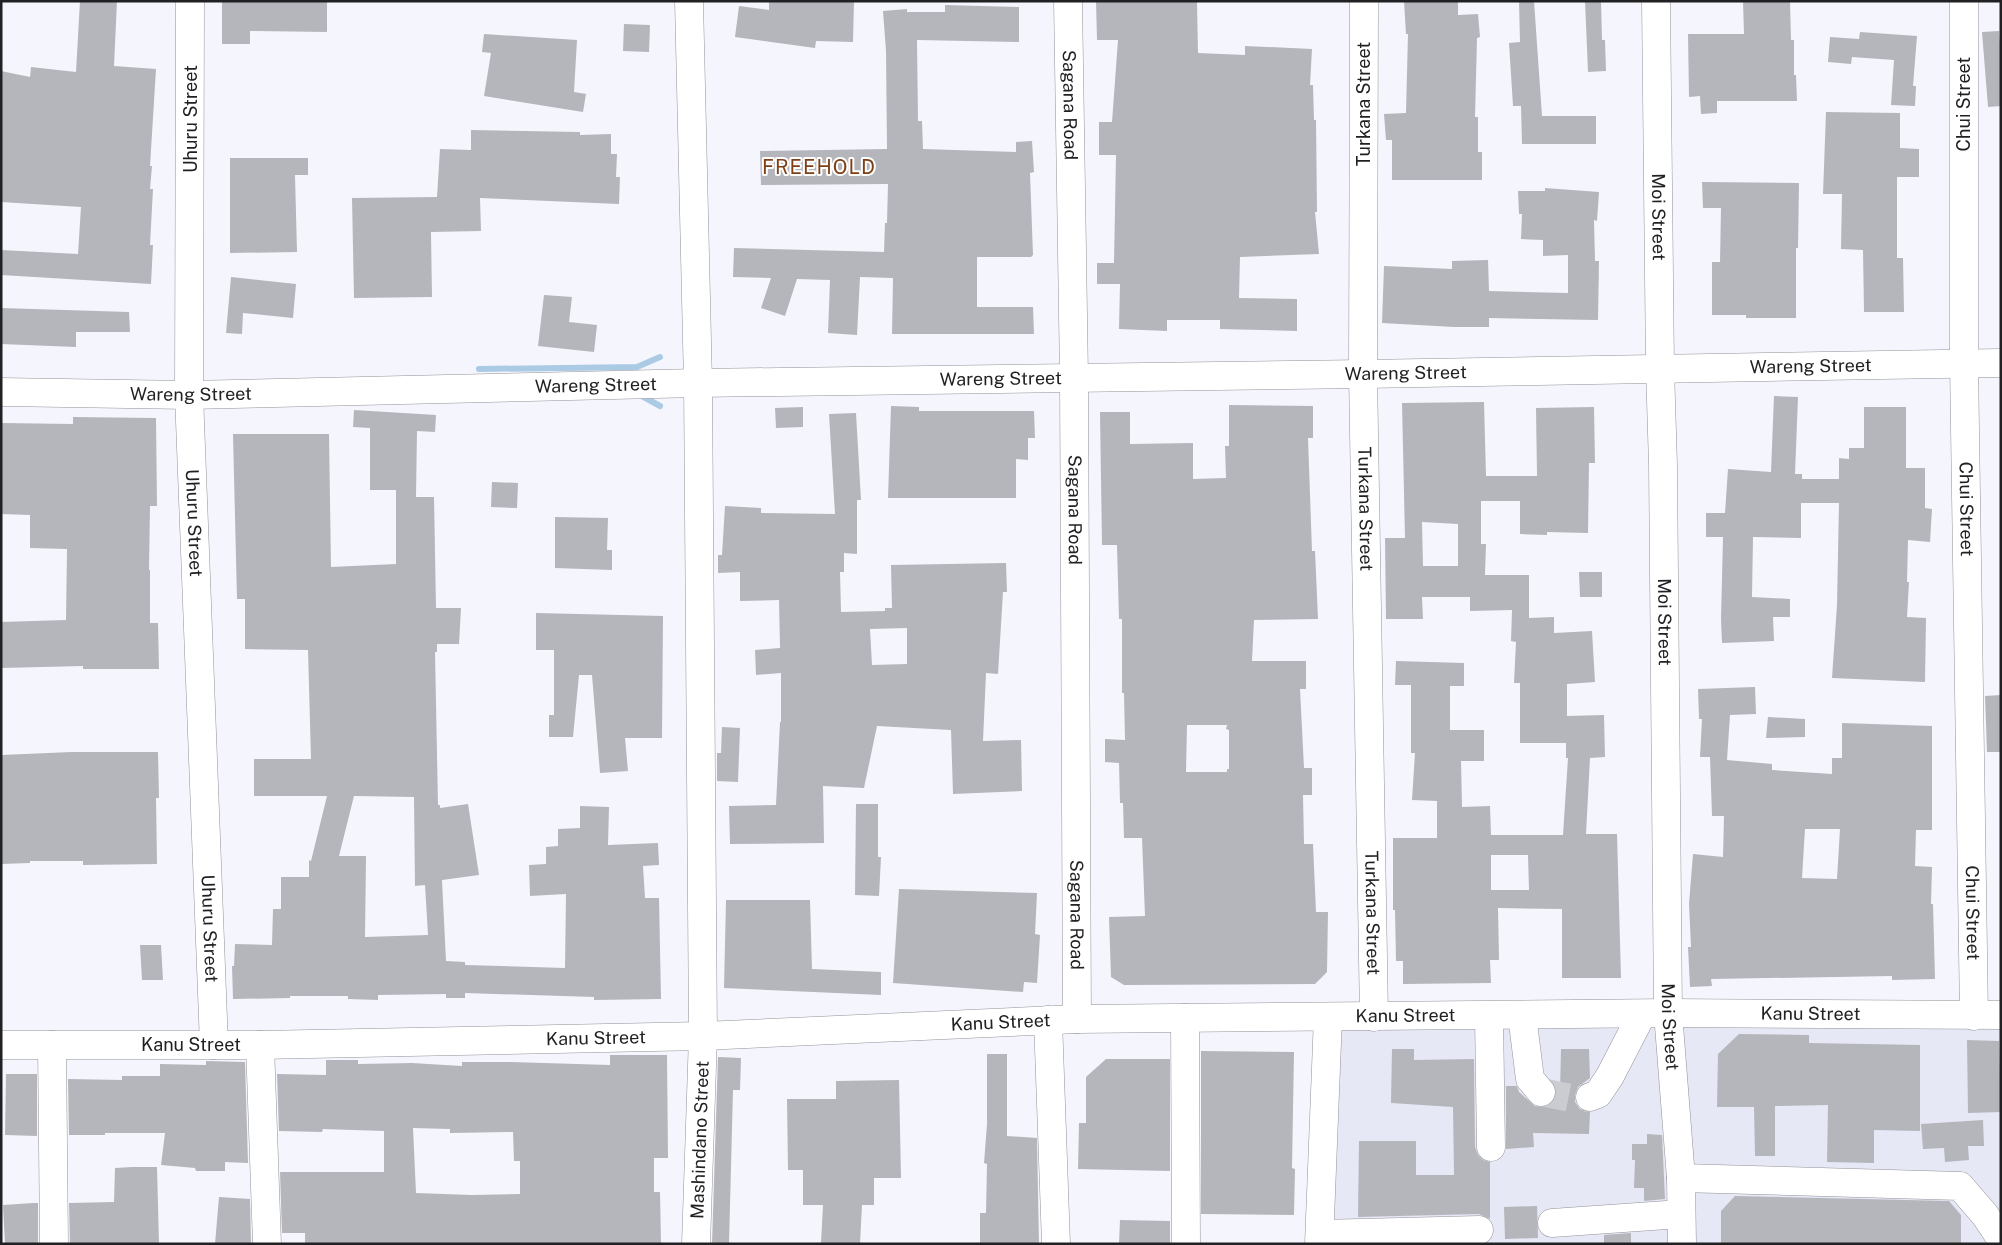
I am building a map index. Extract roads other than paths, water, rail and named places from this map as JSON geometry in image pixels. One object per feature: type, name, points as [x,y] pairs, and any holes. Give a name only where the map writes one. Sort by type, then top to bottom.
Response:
[{"type":"street","name":"Uhuru Street","points":[[190,1],[189,394],[214,1046]]},
{"type":"street","name":"Mashindano Street","points":[[689,1],[698,383],[703,1036],[696,1244]]},
{"type":"street","name":"Sagana Road","points":[[1068,1],[1074,377],[1077,1019]]},
{"type":"street","name":"Turkana Street","points":[[1364,1],[1363,374],[1374,1017]]},
{"type":"street","name":"Moi Street","points":[[1656,1],[1660,368],[1664,475],[1655,1014],[1681,1178],[1682,1244]]},
{"type":"street","name":"Chui Street","points":[[1964,1],[1964,364],[1988,1015]]},
{"type":"street","name":"Wareng Street","points":[[1,392],[189,394],[698,383],[2001,363]]},
{"type":"street","name":"Kanu Street","points":[[1,1045],[260,1046],[703,1036],[1077,1019],[1655,1014],[1988,1015]]},
{"type":"street","points":[[1590,1097],[1598,1094],[1655,1014]]},
{"type":"street","points":[[1522,1015],[1530,1079],[1541,1092]]},
{"type":"street","points":[[1490,1016],[1492,1147]]},
{"type":"street","points":[[1328,1017],[1320,1239],[1479,1230]]},
{"type":"street","points":[[1185,1018],[1186,1244]]},
{"type":"street","points":[[1048,1020],[1056,1244]]},
{"type":"street","points":[[52,1045],[54,1244]]},
{"type":"street","points":[[260,1046],[267,1244]]},
{"type":"street","points":[[1681,1178],[1960,1186],[1993,1214],[2001,1239]]},
{"type":"street","points":[[1552,1223],[1681,1214]]},
{"type":"waterway","points":[[479,369],[637,367],[660,357]]},
{"type":"waterway","points":[[640,395],[660,406]]},
{"type":"tunnel","points":[[1541,1092],[1576,1099],[1590,1097]]},
{"type":"district","name":"FREEHOLD","points":[[819,167]]}]
